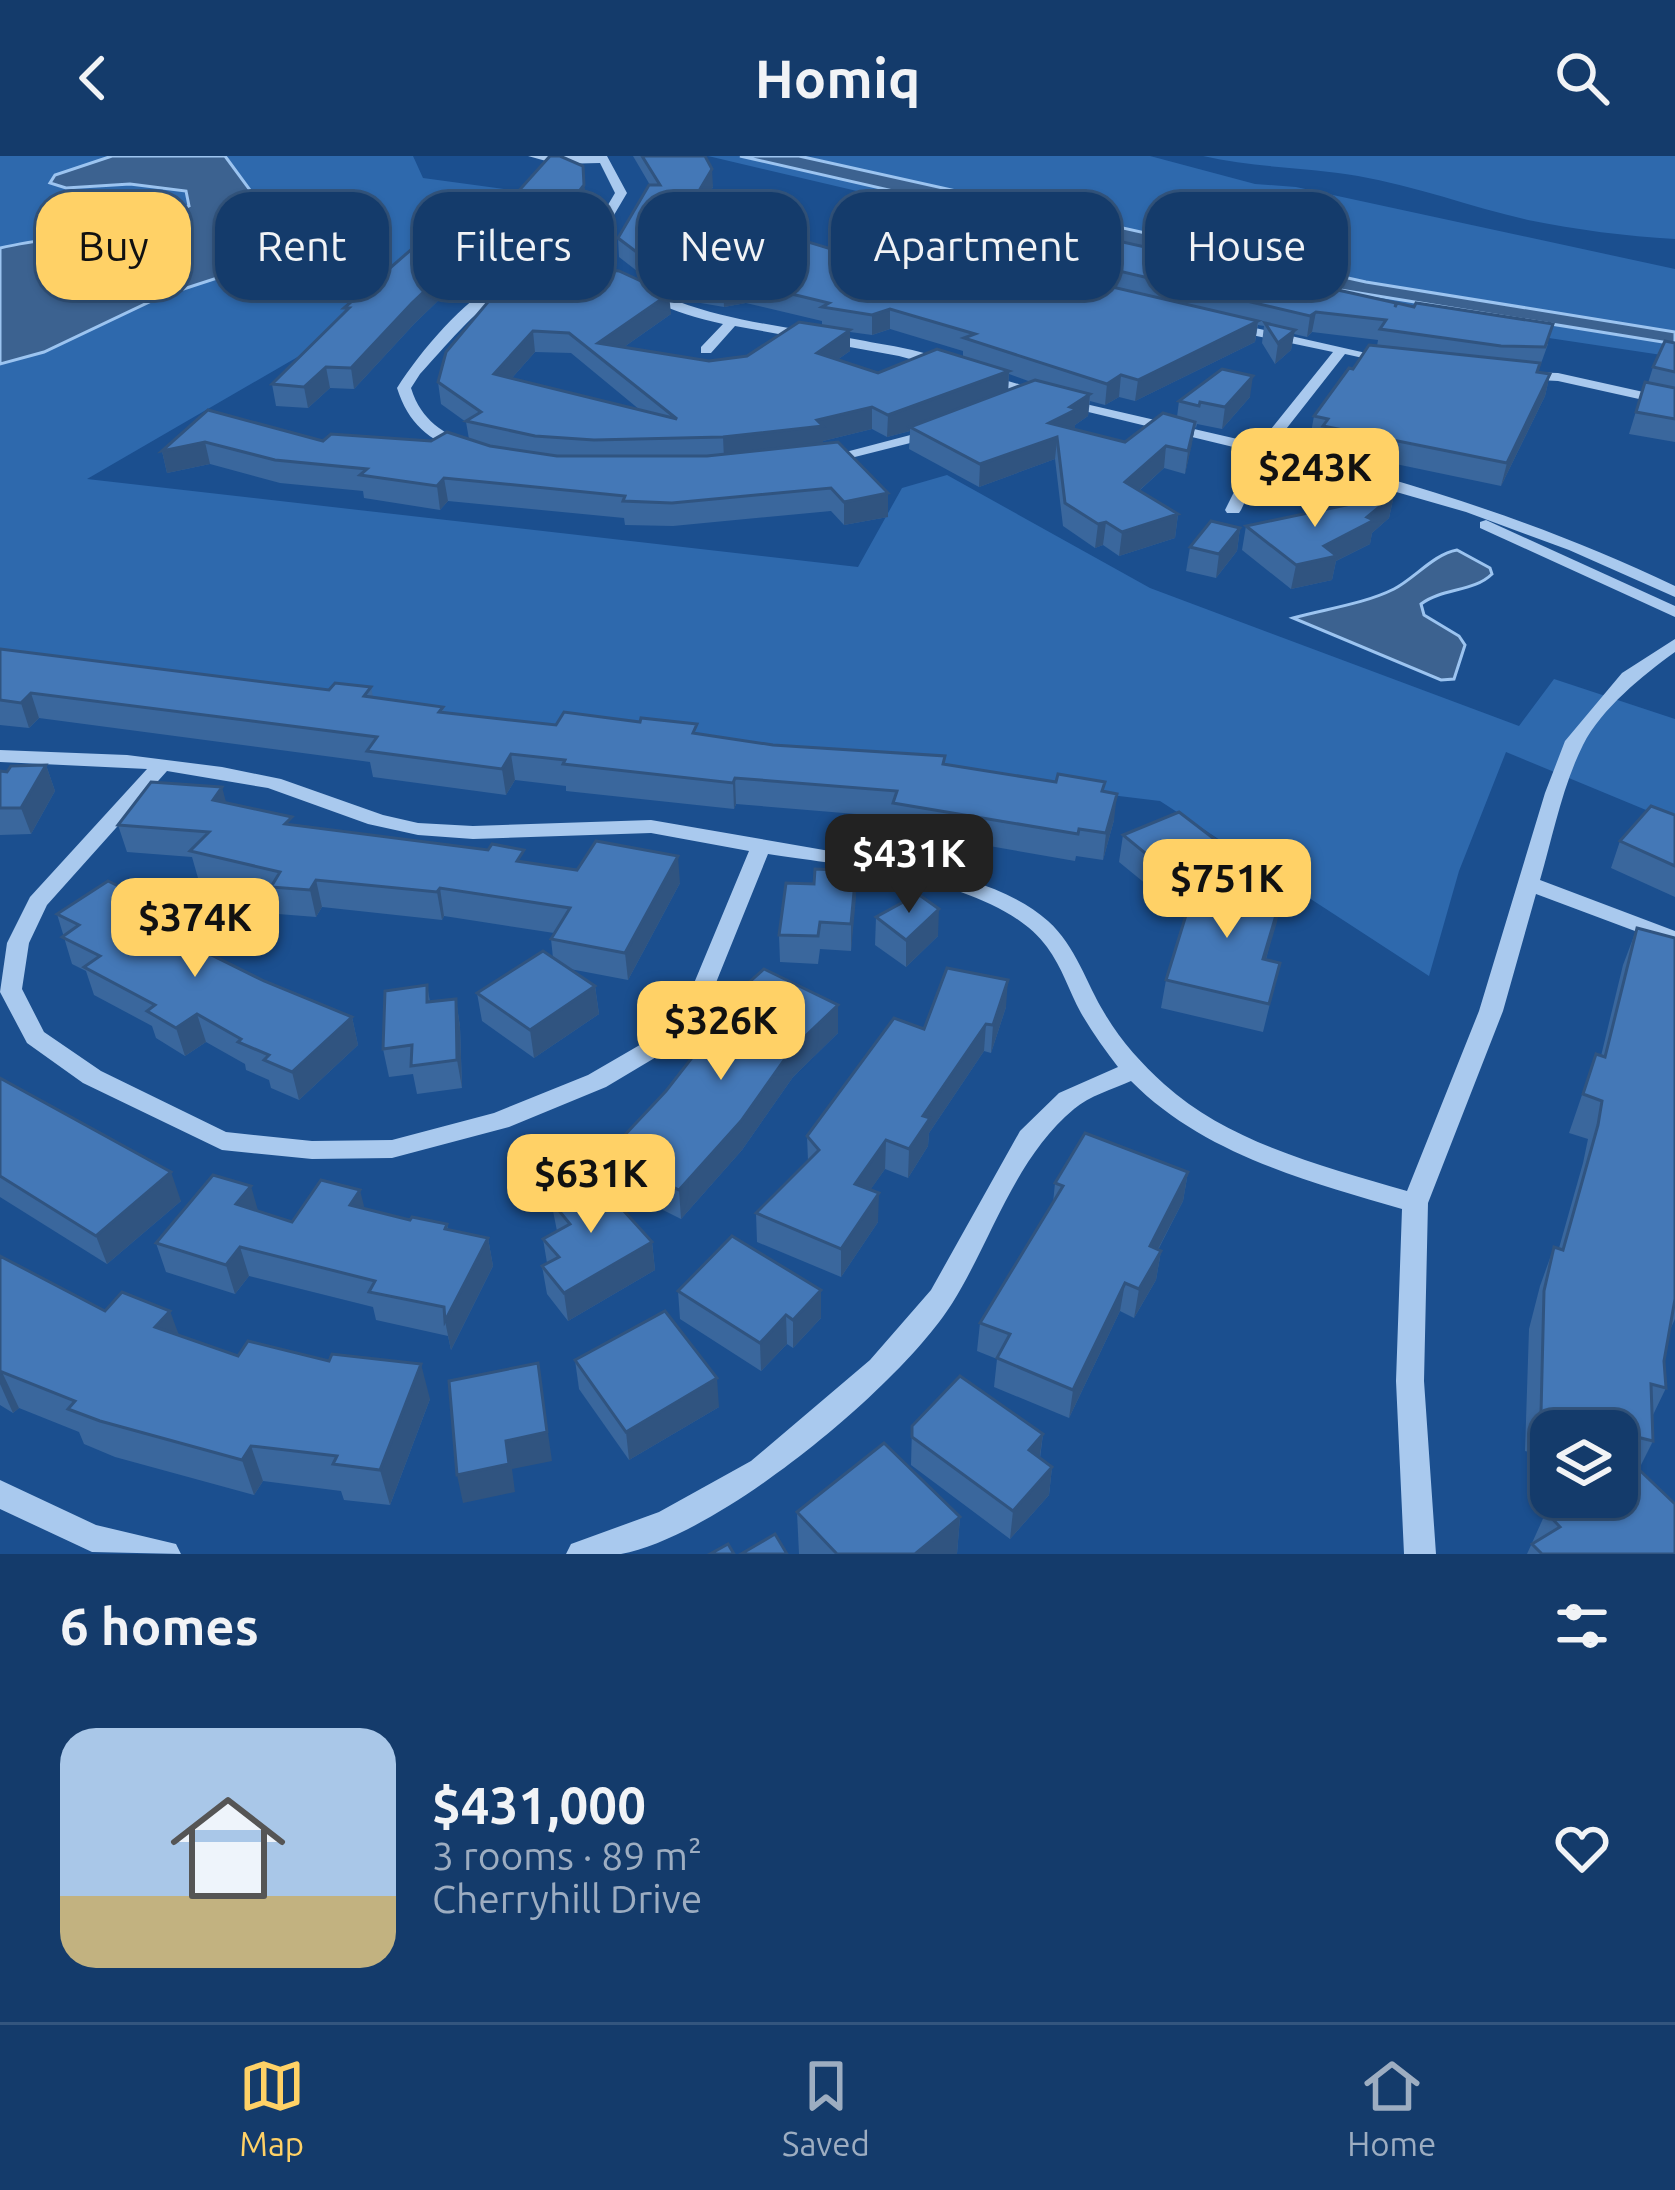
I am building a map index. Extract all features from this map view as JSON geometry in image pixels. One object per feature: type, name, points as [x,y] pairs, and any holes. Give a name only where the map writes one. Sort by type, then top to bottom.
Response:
[{"type":"street","points":[[533,156],[603,158],[620,193],[614,204]]},
{"type":"street","points":[[614,281],[654,299],[733,321],[904,350],[956,368]]},
{"type":"street","points":[[479,454],[436,438],[412,416],[404,388],[482,300]]},
{"type":"street","points":[[706,350],[733,321]]},
{"type":"street","points":[[1222,325],[1402,362]]},
{"type":"street","points":[[1233,510],[1263,449],[1339,352]]},
{"type":"street","points":[[974,375],[1028,394],[1263,449],[1528,527],[1675,592]]},
{"type":"street","points":[[1496,375],[1558,377],[1675,403]]},
{"type":"street","points":[[1000,407],[1028,394]]},
{"type":"street","points":[[813,462],[946,429]]},
{"type":"street","points":[[1425,497],[1675,612]]},
{"type":"street","points":[[1420,1554],[1410,1382],[1415,1203],[1491,1011],[1555,793],[1575,741],[1628,677],[1675,644]]},
{"type":"street","points":[[0,756],[85,757],[255,778],[311,795],[350,814],[416,829],[484,835],[642,826],[938,874],[1022,911],[1066,951],[1091,1011],[1134,1070],[1169,1101],[1230,1137],[1329,1178],[1415,1203]]},
{"type":"street","points":[[161,766],[38,902],[18,943],[10,989],[35,1037],[92,1077],[223,1141],[312,1150],[392,1149],[500,1121],[597,1081],[664,1041],[703,990],[761,847]]},
{"type":"street","points":[[1530,884],[1675,938]]},
{"type":"street","points":[[582,1554],[669,1522],[762,1470],[880,1369],[941,1298],[1029,1138],[1068,1099],[1134,1070]]},
{"type":"street","points":[[0,1494],[92,1538],[165,1554]]},
{"type":"shaded area","points":[[0,156],[413,156],[423,178],[506,192],[413,192],[413,258],[389,271],[389,192],[215,192],[215,300],[359,300],[301,355],[87,479],[858,567],[902,488],[947,475],[1150,588],[1519,726],[1554,679],[1675,719],[1675,822],[1506,752],[1459,871],[1429,976],[1160,801],[0,656]]},
{"type":"shaded area","points":[[112,156],[225,156],[251,192],[215,192],[215,279],[191,287],[191,192],[130,184],[66,188],[50,183],[55,175]]},
{"type":"shaded area","points":[[708,156],[1150,156],[1255,184],[1319,192],[1145,192],[1145,258],[1121,253],[1121,192],[862,192]]},
{"type":"shaded area","points":[[740,156],[799,156],[961,192],[897,192]]},
{"type":"shaded area","points":[[1203,156],[1675,156],[1675,239],[1528,220],[1358,176]]},
{"type":"shaded area","points":[[1348,198],[1675,269],[1675,357],[1322,300],[1348,300]]},
{"type":"shaded area","points":[[1121,228],[1145,233],[1145,249],[1121,243]]},
{"type":"shaded area","points":[[36,241],[36,300],[154,300],[44,352],[0,364],[0,248]]},
{"type":"shaded area","points":[[1348,278],[1675,332],[1675,344],[1348,291]]},
{"type":"shaded area","points":[[1457,550],[1490,568],[1492,574],[1421,604],[1424,615],[1459,636],[1465,645],[1454,679],[1441,680],[1293,618],[1382,594]]},
{"type":"building","points":[[550,156],[583,166],[584,185],[579,192],[518,192]]},
{"type":"building","points":[[642,156],[705,156],[712,169],[698,192],[645,192],[649,185],[660,185]]},
{"type":"building","points":[[638,204],[638,253],[618,238]]},
{"type":"building","points":[[807,242],[831,249],[831,300],[1121,300],[1121,289],[1145,295],[1145,300],[1168,300],[1258,321],[1138,380],[1121,375],[1107,384],[964,338],[975,334],[890,309],[872,315],[822,307],[829,303],[807,298]]},
{"type":"building","points":[[1121,242],[1145,247],[1145,277],[1121,272]]},
{"type":"building","points":[[413,248],[415,300],[351,368],[326,367],[304,387],[272,384],[353,300],[389,300],[389,269]]},
{"type":"building","points":[[614,270],[638,280],[638,300],[660,300],[598,343],[709,361],[747,356],[799,322],[850,330],[817,353],[878,373],[937,349],[1009,371],[888,415],[872,407],[817,420],[823,426],[723,437],[594,440],[535,436],[466,421],[481,412],[438,382],[446,352],[490,300],[614,300]],"holes":[[[533,331],[569,333],[677,419],[494,374]]]},
{"type":"building","points":[[1348,292],[1396,303],[1395,307],[1416,303],[1553,324],[1545,347],[1501,346],[1380,329],[1386,320],[1316,312],[1310,316],[1242,300],[1348,300]]},
{"type":"building","points":[[1265,323],[1295,330],[1278,343]]},
{"type":"building","points":[[1665,341],[1675,343],[1675,372],[1653,367]]},
{"type":"building","points":[[1369,345],[1540,363],[1537,372],[1550,374],[1507,463],[1323,426],[1328,419],[1314,416]]},
{"type":"building","points":[[1222,369],[1253,376],[1225,407],[1179,401]]},
{"type":"building","points":[[1035,380],[1090,394],[1070,407],[1077,409],[1049,423],[1125,442],[1163,413],[1195,422],[1188,451],[1166,446],[1125,482],[1178,514],[1122,532],[1106,522],[1098,524],[1065,503],[1057,437],[980,464],[910,427]]},
{"type":"building","points":[[1645,382],[1675,388],[1675,419],[1636,412]]},
{"type":"building","points":[[208,410],[323,441],[331,434],[431,441],[447,432],[490,446],[557,456],[707,456],[838,442],[888,493],[844,502],[831,488],[672,503],[623,501],[625,496],[444,478],[437,486],[360,475],[367,469],[275,460],[205,442],[162,451]]},
{"type":"building","points":[[1394,495],[1367,517],[1374,520],[1324,546],[1337,556],[1296,565],[1246,526]]},
{"type":"building","points":[[1211,521],[1240,528],[1219,554],[1190,547]]},
{"type":"building","points":[[0,649],[329,690],[335,683],[371,687],[364,696],[443,707],[439,712],[556,725],[564,712],[640,722],[641,718],[697,724],[693,733],[773,745],[945,756],[943,764],[1056,782],[1058,774],[1105,782],[1102,791],[1117,794],[1106,833],[1079,829],[1078,834],[893,803],[897,791],[735,778],[733,783],[511,754],[502,769],[367,751],[377,737],[31,693],[21,703],[0,700]]},
{"type":"building","points":[[46,765],[21,808],[0,808],[0,771]]},
{"type":"building","points":[[151,782],[222,787],[213,800],[292,817],[285,824],[488,850],[492,844],[524,850],[517,861],[577,870],[596,841],[678,856],[625,953],[551,939],[570,908],[440,888],[437,892],[316,880],[310,890],[271,887],[280,872],[190,851],[209,832],[118,825]]},
{"type":"building","points":[[1651,806],[1675,815],[1675,866],[1620,841]]},
{"type":"building","points":[[1179,812],[1230,851],[1173,876],[1123,835]]},
{"type":"building","points":[[815,869],[856,871],[851,924],[820,922],[818,936],[779,935],[786,883],[814,884]]},
{"type":"building","points":[[1198,876],[1282,895],[1263,959],[1280,963],[1269,1004],[1166,980]]},
{"type":"building","points":[[108,881],[155,904],[135,917],[264,981],[352,1017],[292,1072],[264,1060],[269,1055],[238,1042],[241,1039],[197,1014],[176,1028],[147,1011],[155,1005],[84,967],[100,956],[62,937],[79,925],[57,914]]},
{"type":"building","points":[[918,894],[939,909],[906,940],[876,917]]},
{"type":"building","points":[[1637,928],[1675,938],[1675,1299],[1664,1361],[1666,1388],[1651,1384],[1653,1441],[1638,1437],[1638,1410],[1541,1410],[1544,1291],[1554,1247],[1563,1250],[1598,1125],[1602,1101],[1583,1094],[1596,1054],[1605,1057]]},
{"type":"building","points":[[543,951],[595,986],[530,1030],[477,993]]},
{"type":"building","points":[[947,968],[1008,980],[993,1025],[986,1024],[923,1116],[930,1118],[909,1149],[886,1140],[855,1184],[879,1193],[841,1249],[756,1213],[819,1150],[807,1136],[894,1018],[924,1029]]},
{"type":"building","points":[[764,969],[838,1005],[792,1049],[741,1121],[679,1190],[606,1155],[705,1041],[717,1045],[760,1006],[736,994]]},
{"type":"building","points":[[427,985],[427,1002],[456,999],[457,1060],[411,1066],[412,1045],[383,1049],[385,991]]},
{"type":"building","points":[[0,1078],[171,1172],[96,1236],[0,1176]]},
{"type":"building","points":[[1085,1133],[1188,1172],[1150,1246],[1161,1251],[1139,1289],[1125,1283],[1073,1390],[997,1358],[1010,1334],[980,1323],[1063,1186],[1055,1183]]},
{"type":"building","points":[[213,1175],[251,1186],[236,1204],[292,1222],[321,1180],[360,1190],[350,1205],[447,1224],[445,1229],[488,1238],[445,1321],[444,1307],[369,1292],[375,1281],[240,1247],[226,1265],[156,1243]]},
{"type":"building","points":[[594,1178],[652,1242],[564,1293],[542,1266],[559,1257],[543,1239],[570,1224],[551,1201]]},
{"type":"building","points":[[732,1236],[821,1290],[793,1320],[786,1315],[760,1343],[678,1291]]},
{"type":"building","points":[[0,1256],[105,1311],[122,1292],[170,1311],[155,1327],[238,1356],[248,1341],[329,1361],[332,1354],[421,1364],[380,1470],[333,1464],[337,1456],[251,1446],[242,1460],[100,1421],[68,1409],[75,1401],[0,1374]]},
{"type":"building","points":[[665,1311],[717,1378],[626,1432],[575,1360]]},
{"type":"building","points":[[538,1363],[547,1432],[506,1441],[509,1464],[457,1475],[449,1381]]},
{"type":"building","points":[[960,1376],[1043,1434],[1029,1450],[1052,1467],[1013,1511],[912,1437],[912,1426]]},
{"type":"building","points":[[884,1443],[960,1517],[915,1554],[837,1554],[797,1512]]},
{"type":"building","points":[[1638,1469],[1675,1504],[1675,1554],[1542,1554],[1532,1544],[1560,1527],[1552,1518],[1638,1518]]},
{"type":"building","points":[[775,1534],[787,1554],[741,1554]]},
{"type":"building","points":[[728,1544],[734,1554],[710,1554]]}]
